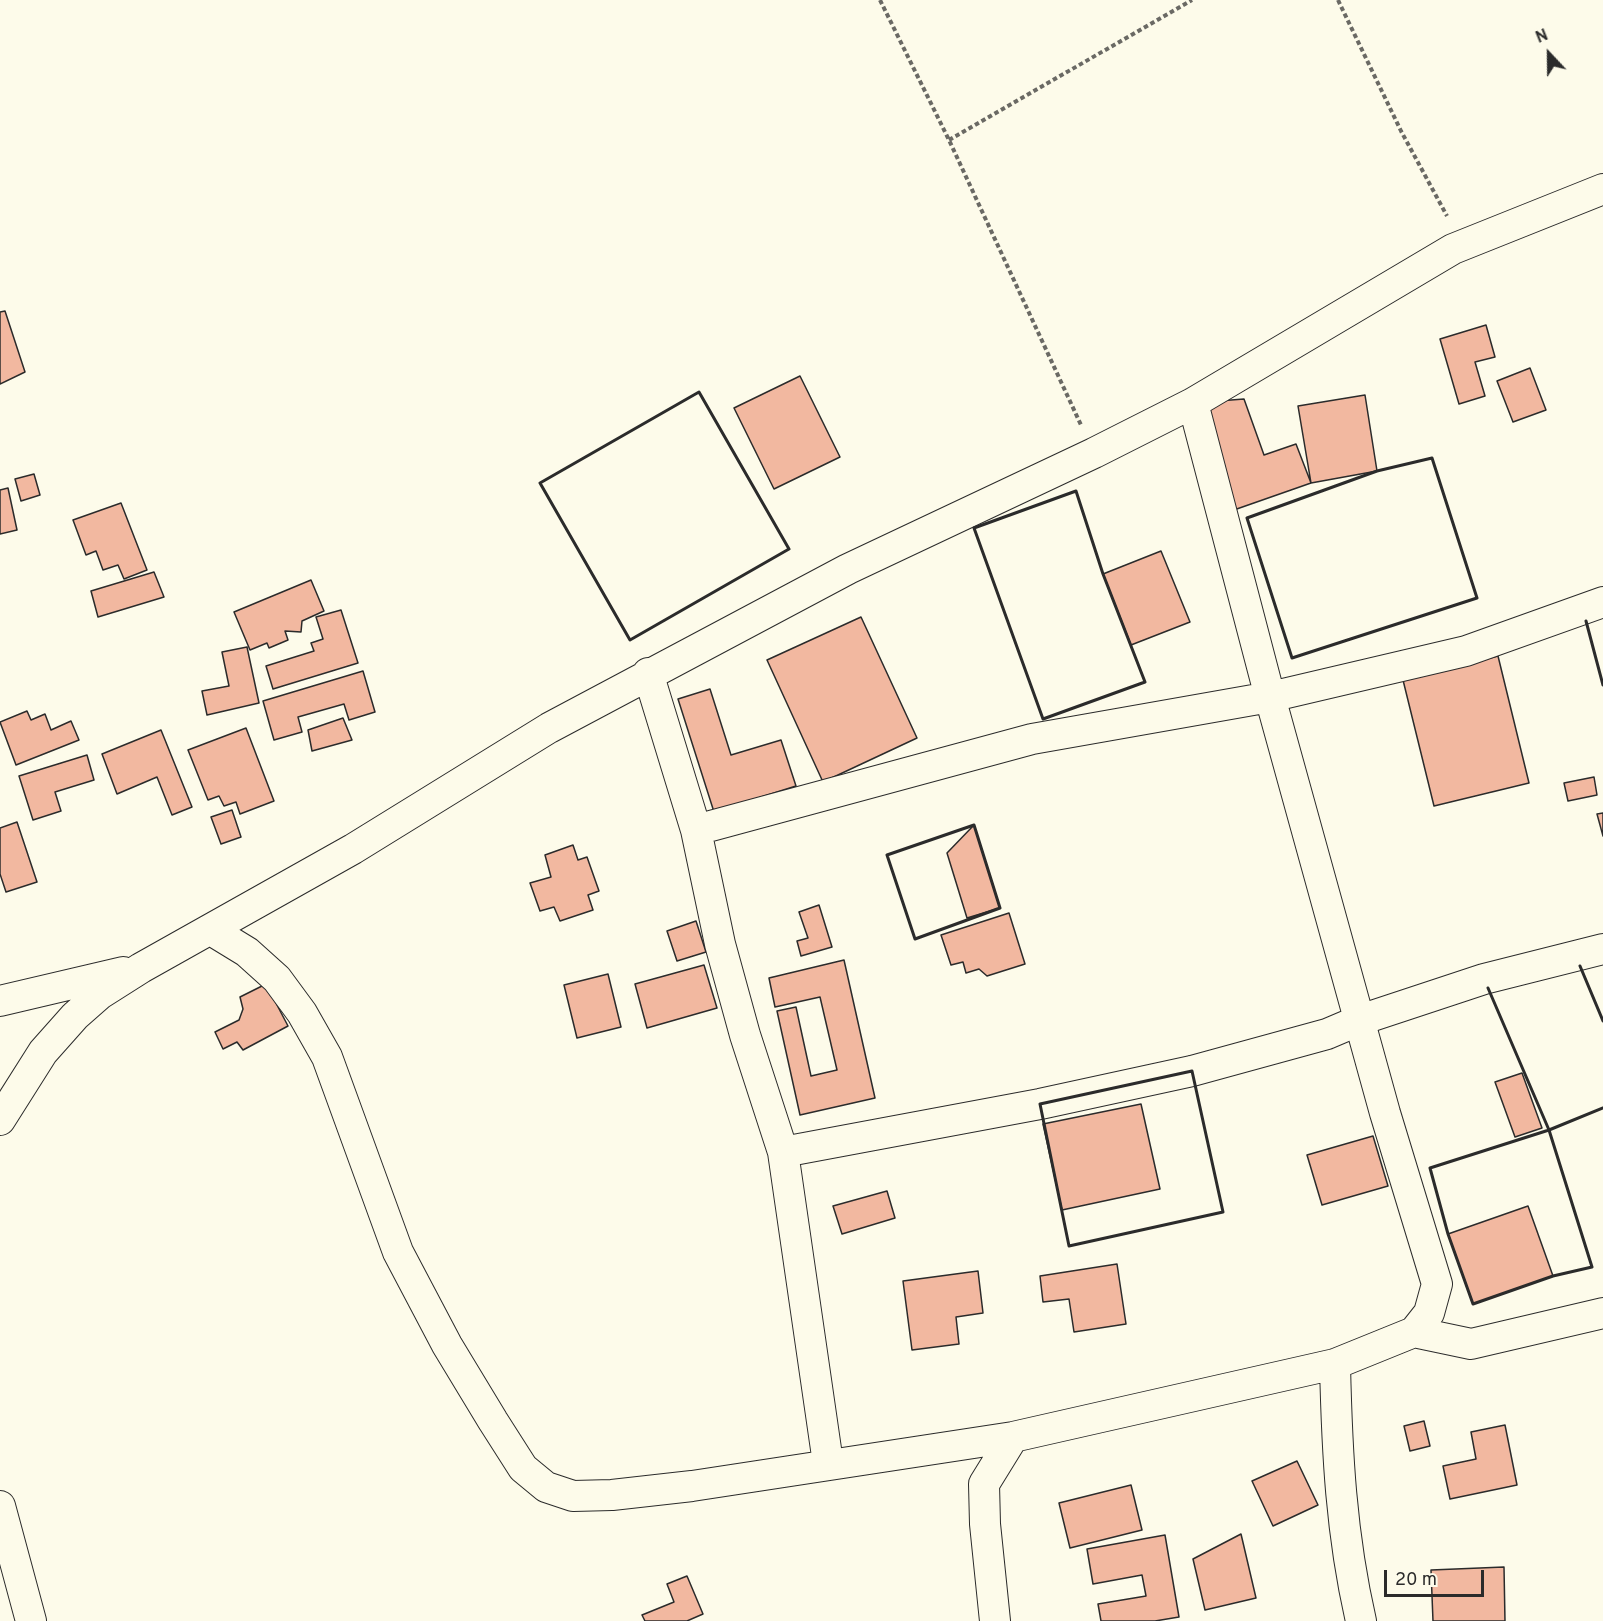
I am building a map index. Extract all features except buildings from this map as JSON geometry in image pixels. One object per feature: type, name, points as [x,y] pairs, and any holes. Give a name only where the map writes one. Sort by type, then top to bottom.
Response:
[{"type":"street","points":[[0,1120],[43,1052],[75,1016],[100,994],[141,968],[353,849],[549,728],[648,673],[848,569],[1095,453],[1193,403],[1377,292],[1463,244],[1603,189]]},
{"type":"street","points":[[211,930],[247,952],[277,979],[302,1013],[327,1058],[398,1252],[447,1345],[524,1468],[546,1487],[573,1496],[612,1495],[692,1486],[828,1463],[1013,1437],[1335,1364],[1414,1332],[1429,1313],[1437,1284],[1385,1113],[1270,697],[1193,403]]},
{"type":"street","points":[[696,830],[1032,739],[1270,697],[1466,651],[1603,602]]},
{"type":"street","points":[[648,673],[696,830],[720,944],[745,1035],[783,1152],[828,1463]]},
{"type":"street","points":[[783,1152],[1040,1104],[1192,1071],[1327,1034],[1360,1020],[1484,979],[1603,949]]},
{"type":"street","points":[[0,1001],[141,968]]},
{"type":"street","points":[[1414,1332],[1471,1344],[1603,1312]]},
{"type":"street","points":[[1335,1364],[1337,1467],[1351,1576],[1361,1621]]},
{"type":"street","points":[[995,1621],[985,1524],[984,1484],[1013,1437]]},
{"type":"street","points":[[0,1506],[32,1621]]},
{"type":"path","points":[[880,0],[949,140],[1095,453]]},
{"type":"path","points":[[949,140],[1192,0]]},
{"type":"path","points":[[1338,0],[1401,131],[1463,244]]},
{"type":"wall","points":[[699,392],[789,549],[630,640],[540,483],[699,392]]},
{"type":"wall","points":[[1432,458],[1477,598],[1292,658],[1247,518],[1377,471],[1432,458]]},
{"type":"wall","points":[[1076,491],[1103,574],[1145,682],[1043,719],[974,528],[1076,491]]},
{"type":"wall","points":[[1586,621],[1603,685]]},
{"type":"wall","points":[[974,825],[1000,908],[915,939],[887,855],[974,825]]},
{"type":"wall","points":[[1580,966],[1603,1021]]},
{"type":"wall","points":[[1488,988],[1549,1130],[1603,1108]]},
{"type":"wall","points":[[1192,1071],[1223,1212],[1069,1246],[1040,1104],[1192,1071]]},
{"type":"wall","points":[[1549,1130],[1592,1267],[1553,1276],[1473,1304],[1448,1234],[1430,1168],[1549,1130]]}]
